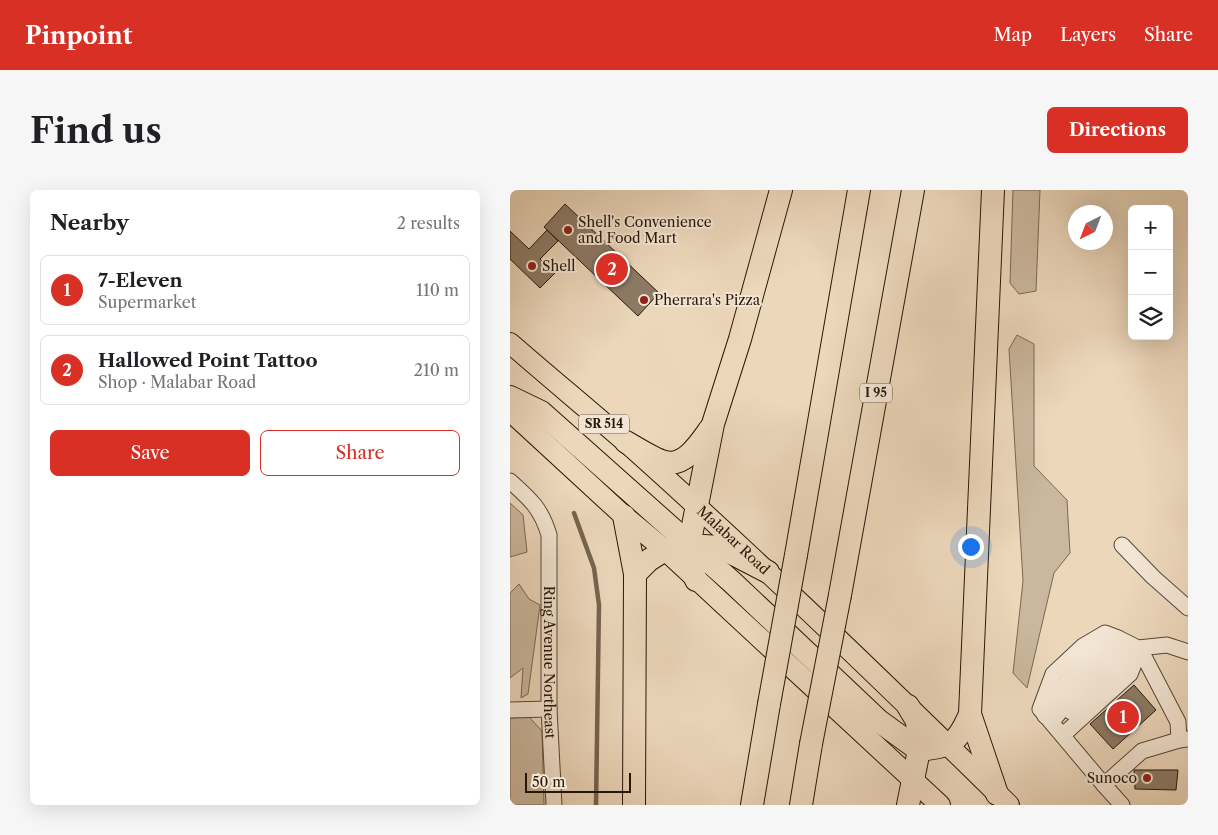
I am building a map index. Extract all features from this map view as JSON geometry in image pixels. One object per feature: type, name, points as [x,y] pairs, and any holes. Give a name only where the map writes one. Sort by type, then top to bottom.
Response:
[{"type":"highway","points":[[696,580],[687,556],[688,544],[713,424],[740,339],[781,190]]},
{"type":"highway","points":[[752,805],[859,190]]},
{"type":"highway","name":"I 95","points":[[801,805],[913,190]]},
{"type":"highway","points":[[510,397],[541,412],[732,582],[878,721],[920,750],[949,745],[962,734],[970,714],[993,190]]},
{"type":"highway","points":[[626,442],[665,462],[680,461],[690,454],[701,442],[713,424]]},
{"type":"highway","points":[[624,516],[635,574],[634,805]]},
{"type":"highway","points":[[635,574],[649,560],[665,550],[688,544],[720,547],[768,572]]},
{"type":"highway","points":[[908,706],[917,721],[920,750],[908,805]]},
{"type":"highway","points":[[970,714],[1003,799]]},
{"type":"main road","name":"Malabar Road","points":[[510,343],[626,442],[697,506],[949,745]]},
{"type":"main road","points":[[510,411],[624,516],[665,550],[940,805]]},
{"type":"main road","name":"SR 514","points":[[949,745],[1003,799]]},
{"type":"street","name":"Ring Avenue Northeast","points":[[510,481],[535,504],[545,520],[549,535],[548,709],[554,805]]},
{"type":"street","points":[[1122,545],[1153,577],[1188,608]]},
{"type":"street","points":[[1054,726],[1065,683],[1100,648],[1118,638],[1140,649],[1178,722],[1184,739],[1142,751],[1104,785]]},
{"type":"street","points":[[1054,726],[1077,690],[1119,650],[1167,645],[1188,652]]},
{"type":"street","points":[[1054,726],[1130,674],[1140,649]]},
{"type":"street","points":[[510,710],[548,709]]},
{"type":"street","points":[[1054,726],[1122,805]]},
{"type":"shaded area","points":[[1013,190],[1040,190],[1036,291],[1019,294],[1010,283]]},
{"type":"shaded area","points":[[1017,335],[1034,344],[1034,466],[1067,500],[1070,553],[1054,573],[1027,688],[1013,673],[1023,581],[1009,349]]},
{"type":"shaded area","points":[[510,503],[523,515],[527,552],[510,557]]},
{"type":"shaded area","points":[[519,584],[529,599],[540,605],[528,694],[521,698],[523,668],[510,678],[510,593]]},
{"type":"shaded area","points":[[529,717],[542,731],[544,805],[510,805],[510,718]]},
{"type":"building","points":[[565,204],[659,293],[638,316],[544,227]]},
{"type":"building","name":"Shell","points":[[547,230],[558,241],[540,259],[555,273],[540,288],[510,259],[510,231],[529,249]]},
{"type":"building","points":[[1134,685],[1156,710],[1113,749],[1090,724]]},
{"type":"building","points":[[1134,770],[1178,770],[1176,790],[1135,789]]},
{"type":"waterway","points":[[574,513],[594,568],[599,605],[596,805]]},
{"type":"place","name":"Shell's Convenience and Food Mart","points":[[568,230]]},
{"type":"place","name":"Shell","points":[[532,266]]},
{"type":"place","name":"Hallowed Point Tattoo","points":[[612,269]]},
{"type":"place","name":"Pherrara's Pizza","points":[[644,300]]},
{"type":"place","name":"7-Eleven","points":[[1123,717]]},
{"type":"place","name":"Sunoco","points":[[1147,778]]}]
